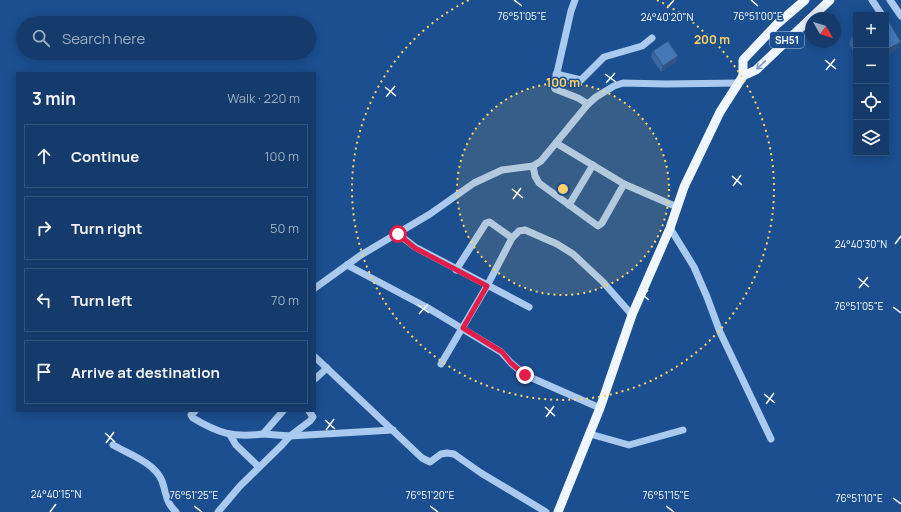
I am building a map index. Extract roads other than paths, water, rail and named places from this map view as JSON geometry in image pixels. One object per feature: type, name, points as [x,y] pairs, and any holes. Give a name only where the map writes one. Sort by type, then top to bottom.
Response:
[{"type":"main road","name":"SH51","points":[[741,80],[743,60],[777,24],[805,0]]},
{"type":"main road","name":"SH51","points":[[558,512],[600,408],[632,315],[670,228],[684,187],[720,112],[741,80],[756,70],[830,0]]},
{"type":"street","points":[[575,0],[571,11],[554,84],[556,88],[588,104]]},
{"type":"street","points":[[872,0],[880,12]]},
{"type":"street","points":[[890,0],[901,16]]},
{"type":"street","points":[[556,74],[581,80],[604,57],[642,46],[652,38]]},
{"type":"street","points":[[316,287],[361,255],[430,214],[474,183],[502,170],[533,166],[541,161],[588,104],[596,97],[614,86],[622,83],[666,84],[741,80]]},
{"type":"street","points":[[556,143],[624,184],[677,207]]},
{"type":"street","points":[[569,205],[593,165]]},
{"type":"street","points":[[533,166],[535,176],[539,183],[598,226],[602,223],[624,184]]},
{"type":"street","points":[[456,270],[486,223],[491,223],[512,238]]},
{"type":"street","points":[[670,228],[694,267],[720,332],[771,439]]},
{"type":"street","points":[[441,364],[487,286],[512,238],[519,231],[525,230],[557,244],[573,254],[604,282],[632,315]]},
{"type":"street","points":[[398,234],[415,248],[529,307]]},
{"type":"street","points":[[347,265],[463,328],[502,352],[511,363],[525,375],[600,408]]},
{"type":"street","points":[[316,358],[422,458],[430,462],[441,454],[454,454],[481,473],[546,512]]},
{"type":"street","points":[[316,378],[327,368]]},
{"type":"street","points":[[194,412],[191,415],[193,418],[213,429],[230,435],[263,434],[290,436],[393,430]]},
{"type":"street","points":[[263,434],[282,412]]},
{"type":"street","points":[[221,511],[240,486],[290,436],[313,418],[310,412]]},
{"type":"street","points":[[590,434],[629,445],[683,430]]},
{"type":"street","points":[[230,435],[236,445],[259,467]]},
{"type":"street","points":[[113,445],[156,471],[162,482],[169,505],[176,512]]}]
